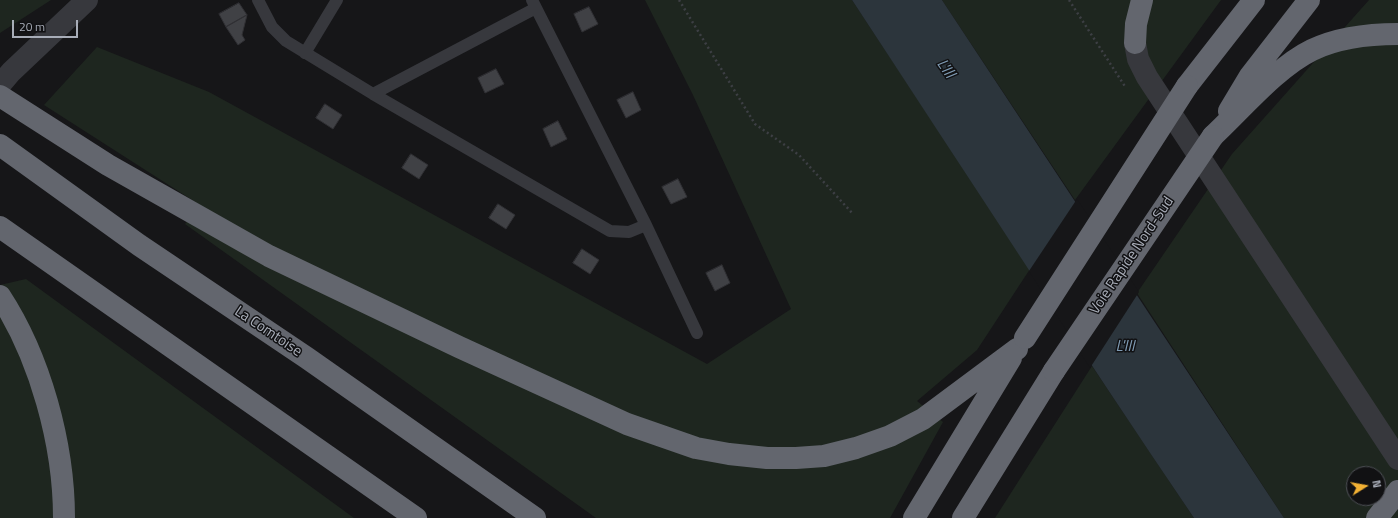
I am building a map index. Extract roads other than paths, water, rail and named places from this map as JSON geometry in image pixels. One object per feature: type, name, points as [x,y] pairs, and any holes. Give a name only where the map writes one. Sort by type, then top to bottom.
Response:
[{"type":"highway","points":[[1135,43],[1136,24],[1142,0]]},
{"type":"highway","points":[[914,518],[1021,344],[1187,86],[1254,0]]},
{"type":"highway","name":"Voie Rapide Nord-Sud","points":[[963,518],[1054,371],[1213,136],[1250,76],[1309,0]]},
{"type":"highway","points":[[1213,136],[1288,65],[1312,50],[1354,37],[1398,34]]},
{"type":"highway","points":[[1,94],[108,165],[269,256],[627,424],[696,448],[767,458],[796,458],[824,456],[856,448],[890,436],[923,419],[1021,344]]},
{"type":"highway","name":"La Comtoise","points":[[0,145],[139,245],[307,358],[535,518]]},
{"type":"highway","points":[[0,227],[416,518]]},
{"type":"highway","points":[[0,296],[32,355],[49,406],[59,459],[64,518]]},
{"type":"highway","points":[[462,466],[542,518]]},
{"type":"highway","points":[[1377,518],[1398,491]]},
{"type":"street","points":[[1,94],[10,72],[87,0]]},
{"type":"street","points":[[1135,43],[1138,59],[1147,77],[1398,459]]},
{"type":"lane","points":[[258,0],[272,27],[286,41],[373,94],[610,231],[628,232],[646,225]]},
{"type":"lane","points":[[305,53],[337,0]]},
{"type":"lane","points":[[373,94],[534,4],[646,225],[697,333]]},
{"type":"water","name":"L'Ill","points":[[852,0],[942,0],[1284,518],[1194,518],[1065,325]]}]
